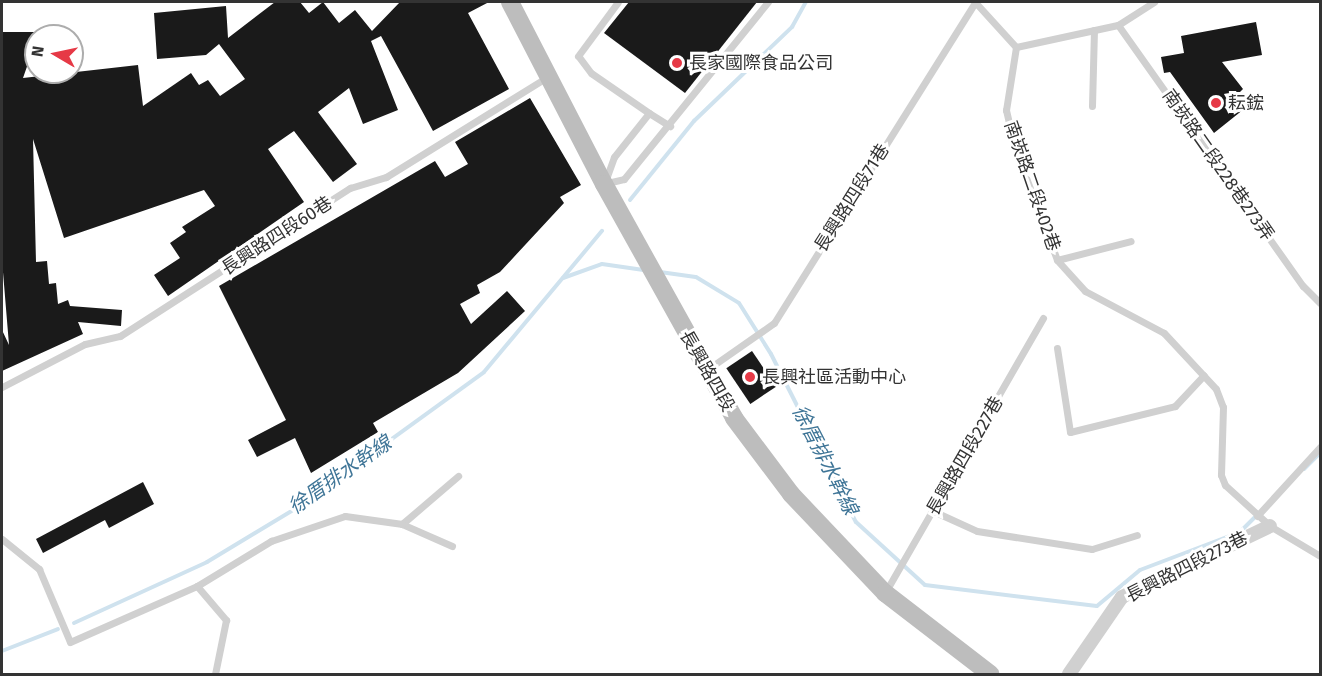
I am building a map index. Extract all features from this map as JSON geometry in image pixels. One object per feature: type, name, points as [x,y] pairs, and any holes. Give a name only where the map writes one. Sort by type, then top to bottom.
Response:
[{"type":"street","name":"長興路四段","points":[[510,2],[604,184],[705,371],[734,418],[791,494],[885,593],[944,642],[990,675]]},
{"type":"street","name":"長興路四段273巷","points":[[1069,675],[1122,597],[1270,526]]},
{"type":"lane","points":[[618,2],[578,56],[591,73],[670,126]]},
{"type":"lane","points":[[604,184],[624,179],[670,126],[768,2]]},
{"type":"lane","points":[[975,2],[1016,47],[1118,25],[1154,2]]},
{"type":"lane","name":"長興路四段71巷","points":[[705,371],[774,323],[975,2]]},
{"type":"lane","name":"南崁路二段228巷273弄","points":[[1118,25],[1303,286],[1320,303]]},
{"type":"lane","points":[[1092,106],[1094,30]]},
{"type":"lane","name":"南崁路二段402巷","points":[[1016,47],[1006,110],[1014,146],[1057,260],[1086,291],[1164,333],[1204,375],[1216,389],[1223,407],[1221,475],[1225,484],[1270,526],[1320,556]]},
{"type":"lane","name":"長興路四段60巷","points":[[2,387],[85,344],[120,336],[350,188],[386,177],[548,76]]},
{"type":"lane","points":[[604,184],[614,157],[649,113]]},
{"type":"lane","points":[[1057,260],[1131,241]]},
{"type":"lane","name":"長興路四段227巷","points":[[885,593],[1044,318]]},
{"type":"lane","points":[[1057,348],[1070,432],[1175,406],[1204,375]]},
{"type":"lane","points":[[1257,516],[1320,447]]},
{"type":"lane","points":[[402,524],[458,476]]},
{"type":"lane","points":[[933,511],[976,531],[1092,549],[1137,535]]},
{"type":"lane","points":[[2,539],[39,569],[70,642],[197,586],[271,541],[345,516],[402,524],[452,546]]},
{"type":"lane","points":[[197,586],[226,620],[215,675]]},
{"type":"building","points":[[275,2],[300,2],[309,13],[323,2],[339,23],[355,10],[372,31],[400,2],[489,2],[468,13],[509,89],[433,131],[381,36],[371,41],[398,110],[363,124],[349,88],[318,112],[357,164],[333,182],[294,131],[268,149],[304,202],[168,296],[154,275],[180,258],[170,243],[186,232],[182,227],[215,206],[204,190],[64,238],[33,139],[36,262],[47,261],[49,284],[56,283],[58,304],[68,300],[70,306],[122,310],[121,326],[78,322],[83,334],[2,371],[2,330],[9,345],[2,260],[2,32],[24,32],[24,84],[84,84],[84,71],[138,65],[143,106],[191,73],[199,85],[208,80],[220,96],[245,79],[219,44],[206,55],[157,59],[154,13],[226,6],[228,38]]},
{"type":"building","name":"長家國際食品公司","points":[[629,2],[757,2],[685,93],[604,33]]},
{"type":"building","points":[[1256,22],[1262,55],[1222,62],[1243,89],[1235,97],[1244,109],[1214,133],[1170,72],[1164,73],[1161,57],[1184,53],[1181,36]]},
{"type":"building","points":[[530,98],[581,185],[560,197],[564,203],[500,272],[477,285],[480,293],[460,304],[471,324],[507,291],[525,311],[458,373],[373,423],[378,432],[311,473],[295,438],[257,457],[248,440],[286,420],[219,286],[435,161],[445,177],[468,164],[455,142]]},
{"type":"building","name":"長興社區活動中心","points":[[752,351],[776,387],[750,404],[726,368]]},
{"type":"building","points":[[143,482],[154,504],[109,528],[105,520],[43,553],[36,539]]},
{"type":"waterway","points":[[630,200],[694,121],[792,27],[806,2]]},
{"type":"waterway","name":"徐厝排水幹線","points":[[74,623],[207,562],[295,509],[484,372],[602,231]]},
{"type":"waterway","name":"徐厝排水幹線","points":[[563,278],[602,264],[644,270]]},
{"type":"waterway","name":"徐厝排水幹線","points":[[660,272],[696,277],[739,303],[771,354],[856,522],[925,585],[1097,606],[1140,570],[1240,532],[1256,516]]},
{"type":"waterway","name":"徐厝排水幹線","points":[[1304,469],[1320,453]]},
{"type":"waterway","name":"徐厝排水幹線","points":[[2,651],[58,629]]},
{"type":"place","name":"長家國際食品公司","points":[[677,63]]},
{"type":"place","name":"耘鋐","points":[[1216,103]]},
{"type":"place","name":"長興社區活動中心","points":[[750,377]]}]
